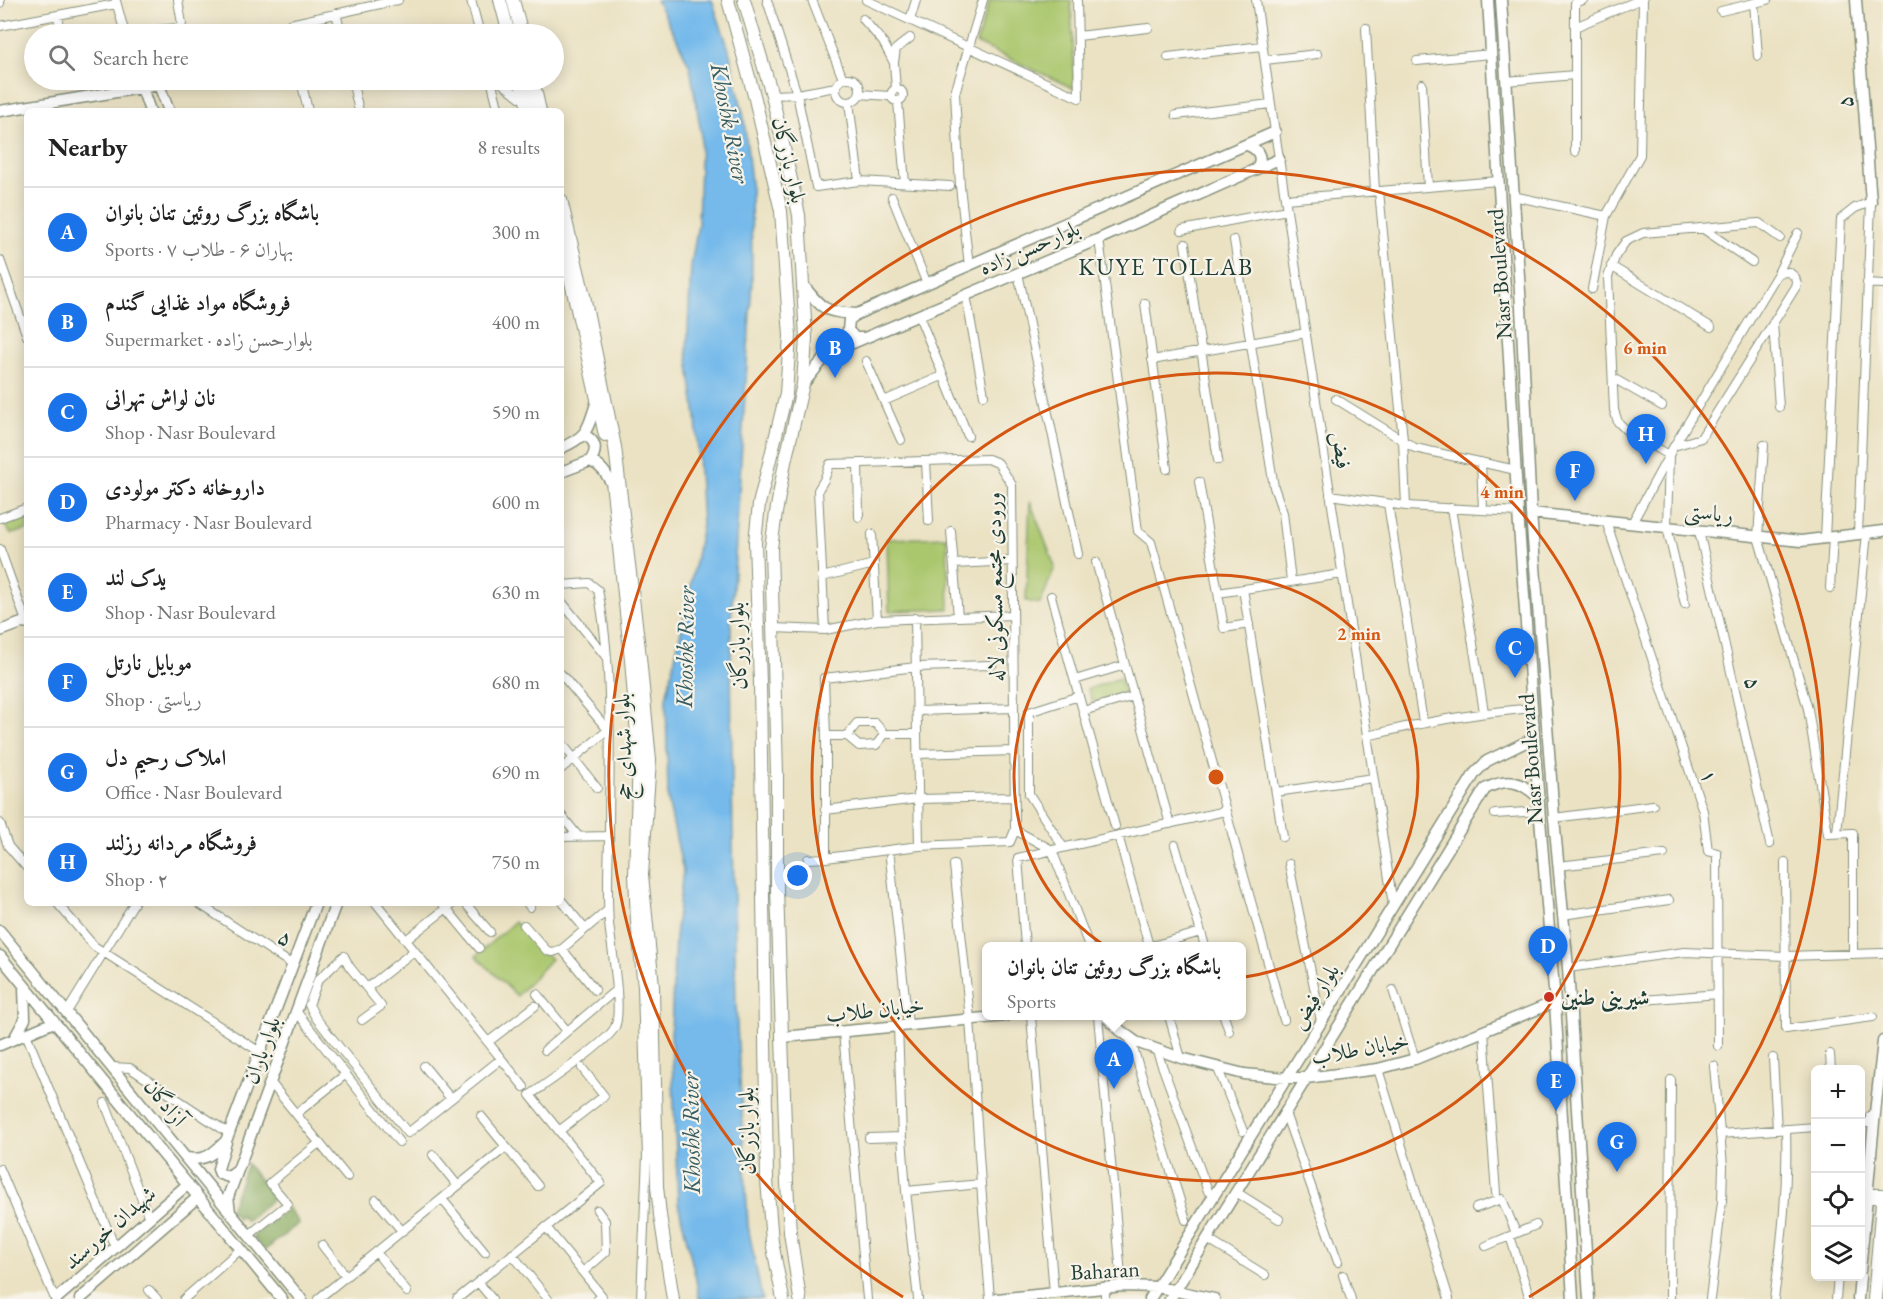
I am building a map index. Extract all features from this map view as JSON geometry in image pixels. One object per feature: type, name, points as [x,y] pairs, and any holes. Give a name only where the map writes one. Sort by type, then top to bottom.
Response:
[{"type":"highway","points":[[1868,1196],[1883,1196]]},
{"type":"highway","points":[[1875,1299],[1883,1202]]},
{"type":"main road","points":[[500,0],[506,24]]},
{"type":"main road","points":[[513,0],[519,24]]},
{"type":"main road","name":"بلوار بازرگان","points":[[728,0],[755,99],[781,212],[790,336],[786,394],[759,504],[755,542],[767,1180],[772,1242],[783,1299]]},
{"type":"main road","name":"بلوار بازرگان","points":[[744,0],[772,94],[799,215],[806,338],[803,384],[785,462],[773,536],[771,581],[777,774],[777,889],[787,1183],[790,1232],[800,1299]]},
{"type":"main road","points":[[523,90],[528,107]]},
{"type":"main road","points":[[535,90],[539,108]]},
{"type":"main road","name":"بلوار شهدای حج","points":[[564,212],[585,296],[615,447],[640,657],[650,760],[642,876],[653,986],[657,1186],[673,1299]]},
{"type":"main road","name":"بلوار شهدای حج","points":[[564,251],[597,401],[612,484],[631,660],[639,759],[634,875],[644,987],[652,1213],[668,1299]]},
{"type":"main road","points":[[761,770],[777,774]]},
{"type":"street","points":[[178,0],[182,24]]},
{"type":"street","points":[[290,24],[398,0]]},
{"type":"street","points":[[471,0],[477,24]]},
{"type":"street","points":[[767,0],[797,94],[816,188],[860,181],[950,186]]},
{"type":"street","points":[[812,0],[843,79]]},
{"type":"street","points":[[866,0],[1079,98],[1077,0]]},
{"type":"street","points":[[910,20],[916,0]]},
{"type":"street","points":[[969,266],[960,186],[955,93],[983,0]]},
{"type":"street","name":"فیض","points":[[1256,0],[1393,905]]},
{"type":"street","name":"Nasr Boulevard","points":[[1488,0],[1518,512],[1555,1002],[1573,1299]]},
{"type":"street","name":"Nasr Boulevard","points":[[1501,0],[1521,307],[1531,513],[1568,968],[1589,1299]]},
{"type":"street","points":[[1575,27],[1641,0],[1640,155],[1606,216],[1592,289]]},
{"type":"street","points":[[1721,11],[1767,0]]},
{"type":"street","name":"۵","points":[[1856,0],[1871,202]]},
{"type":"street","points":[[0,26],[58,16],[116,2],[122,24]]},
{"type":"street","points":[[1575,152],[1575,27],[1579,2]]},
{"type":"street","points":[[1754,3],[1758,56]]},
{"type":"street","points":[[336,14],[338,24]]},
{"type":"street","points":[[58,16],[59,24]]},
{"type":"street","points":[[862,19],[883,42],[894,63]]},
{"type":"street","points":[[1078,36],[1148,28]]},
{"type":"street","points":[[1366,28],[1377,191],[1403,440],[1406,506]]},
{"type":"street","points":[[896,89],[894,63],[896,50],[910,38]]},
{"type":"street","points":[[883,42],[896,50]]},
{"type":"street","points":[[1168,57],[1262,45]]},
{"type":"street","points":[[1264,60],[1317,54]]},
{"type":"street","points":[[1417,61],[1491,54]]},
{"type":"street","points":[[1506,81],[1575,75]]},
{"type":"street","points":[[772,94],[797,94],[836,87],[843,79],[851,78],[859,86],[859,94],[855,100],[849,102],[838,98],[836,87]]},
{"type":"street","points":[[1422,84],[1428,187]]},
{"type":"street","points":[[890,96],[891,92],[896,89]]},
{"type":"street","points":[[896,89],[903,94],[901,100],[897,102]]},
{"type":"street","points":[[39,108],[116,90]]},
{"type":"street","points":[[143,90],[149,108]]},
{"type":"street","points":[[161,90],[168,108]]},
{"type":"street","points":[[304,90],[307,108]]},
{"type":"street","points":[[354,90],[358,108]]},
{"type":"street","points":[[494,90],[498,108]]},
{"type":"street","points":[[512,90],[528,107]]},
{"type":"street","points":[[859,94],[890,96]]},
{"type":"street","points":[[890,96],[893,101],[897,102]]},
{"type":"street","points":[[849,102],[860,181]]},
{"type":"street","points":[[897,102],[904,183]]},
{"type":"street","points":[[1176,115],[1271,104]]},
{"type":"street","points":[[0,111],[24,109]]},
{"type":"street","name":"بلوارحسن زاده","points":[[857,314],[1275,132]]},
{"type":"street","points":[[1246,145],[1257,151],[1260,157],[1257,169]]},
{"type":"street","name":"بلوارحسن زاده","points":[[803,384],[822,361],[842,348],[1099,239],[1279,159]]},
{"type":"street","points":[[904,169],[915,184]]},
{"type":"street","points":[[1285,199],[1498,181]]},
{"type":"street","points":[[1513,196],[1606,216]]},
{"type":"street","points":[[892,197],[927,284]]},
{"type":"street","points":[[1830,588],[1829,538],[1841,219],[1855,207],[1871,202],[1867,283],[1862,534],[1832,833]]},
{"type":"street","points":[[1182,230],[1287,210]]},
{"type":"street","points":[[1669,455],[1626,430],[1618,422],[1614,410],[1608,277],[1611,266],[1626,241],[1642,233],[1759,223],[1780,238]]},
{"type":"street","points":[[1702,228],[1752,262]]},
{"type":"street","points":[[1632,523],[1674,446],[1778,273],[1798,233]]},
{"type":"street","points":[[1099,239],[1138,531],[1151,542],[1284,1020]]},
{"type":"street","points":[[1234,240],[1274,487],[1283,513],[1291,581]]},
{"type":"street","points":[[1185,244],[1218,460]]},
{"type":"street","points":[[0,260],[24,328]]},
{"type":"street","points":[[1611,266],[1711,327]]},
{"type":"street","points":[[1674,446],[1701,438],[1797,285],[1795,277],[1789,272],[1778,273]]},
{"type":"street","points":[[1018,273],[1078,554]]},
{"type":"street","points":[[1867,283],[1883,284]]},
{"type":"street","points":[[802,285],[819,306],[835,314],[857,314]]},
{"type":"street","points":[[966,295],[984,395]]},
{"type":"street","points":[[1145,303],[1167,469]]},
{"type":"street","points":[[1506,308],[1521,307]]},
{"type":"street","points":[[857,314],[849,320],[848,330],[855,338],[865,339]]},
{"type":"street","points":[[919,316],[968,436]]},
{"type":"street","points":[[1773,323],[1779,407]]},
{"type":"street","points":[[1152,360],[1306,333]]},
{"type":"street","points":[[866,361],[901,440]]},
{"type":"street","points":[[884,401],[942,376]]},
{"type":"street","points":[[1613,378],[1662,406]]},
{"type":"street","points":[[1336,399],[1415,448],[1516,470]]},
{"type":"street","points":[[564,447],[584,435],[597,401]]},
{"type":"street","points":[[564,471],[590,460],[594,456],[596,449],[594,443],[584,435]]},
{"type":"street","points":[[1764,445],[1758,537],[1808,710],[1832,833]]},
{"type":"street","points":[[1669,455],[1667,527],[1685,604]]},
{"type":"street","name":"ورودی مجتمع مسکونی لاله","points":[[825,630],[818,490],[830,464],[988,459],[998,463],[1012,485],[1015,830]]},
{"type":"street","points":[[590,460],[604,470],[612,484]]},
{"type":"street","points":[[926,461],[929,521]]},
{"type":"street","points":[[1481,462],[1483,510]]},
{"type":"street","points":[[858,464],[859,517]]},
{"type":"street","points":[[1199,482],[1224,628],[1249,624]]},
{"type":"street","points":[[1330,495],[1406,506],[1518,512]]},
{"type":"street","points":[[1388,504],[1423,722]]},
{"type":"street","points":[[1451,508],[1484,712]]},
{"type":"street","points":[[0,518],[24,509]]},
{"type":"street","name":"ریاستی","points":[[1531,513],[1801,541],[1883,531]]},
{"type":"street","name":"۱","points":[[1606,521],[1703,811],[1708,852],[1717,854],[1718,1046]]},
{"type":"street","points":[[951,531],[958,617]]},
{"type":"street","name":"۵","points":[[1700,531],[1770,844]]},
{"type":"street","points":[[872,534],[877,620]]},
{"type":"street","points":[[0,549],[24,614]]},
{"type":"street","points":[[954,564],[1012,561]]},
{"type":"street","points":[[1095,562],[1170,824]]},
{"type":"street","points":[[822,577],[874,564]]},
{"type":"street","points":[[1218,593],[1342,574]]},
{"type":"street","points":[[457,1299],[601,1183],[530,1095],[612,1032],[618,1016],[608,910],[608,660],[598,590],[589,583],[564,585]]},
{"type":"street","points":[[1243,589],[1283,837]]},
{"type":"street","points":[[1051,596],[1115,826]]},
{"type":"street","points":[[564,605],[608,660]]},
{"type":"street","points":[[773,628],[825,630],[877,620],[1013,615]]},
{"type":"street","points":[[915,618],[919,846]]},
{"type":"street","points":[[0,630],[24,623]]},
{"type":"street","points":[[826,858],[824,678],[916,667],[992,665]]},
{"type":"street","points":[[1074,680],[1125,665]]},
{"type":"street","points":[[564,678],[608,730]]},
{"type":"street","points":[[1063,847],[1029,794],[1029,712],[1079,696]]},
{"type":"street","points":[[1083,711],[1134,696]]},
{"type":"street","points":[[917,711],[1014,708]]},
{"type":"street","points":[[1367,736],[1423,722],[1484,712],[1532,708]]},
{"type":"street","points":[[847,736],[857,723],[875,723],[885,734],[917,734]]},
{"type":"street","points":[[564,766],[608,730]]},
{"type":"street","points":[[826,736],[847,736],[859,746],[876,745],[885,734]]},
{"type":"street","name":"بلوار فیض","points":[[1150,1299],[1475,773],[1487,761],[1534,738]]},
{"type":"street","points":[[564,746],[597,788]]},
{"type":"street","points":[[917,754],[1014,751]]},
{"type":"street","points":[[1276,792],[1373,778]]},
{"type":"street","name":"بلوار فیض","points":[[1173,1295],[1485,789],[1497,783],[1513,782],[1528,788],[1539,798]]},
{"type":"street","points":[[825,810],[918,799],[1015,797]]},
{"type":"street","points":[[1554,818],[1653,805]]},
{"type":"street","points":[[1495,814],[1540,811]]},
{"type":"street","points":[[1025,942],[1018,858],[1225,812]]},
{"type":"street","points":[[564,819],[578,836]]},
{"type":"street","points":[[0,826],[8,846],[24,865]]},
{"type":"street","points":[[808,859],[919,846],[1010,842],[1015,830],[1052,850],[1087,942]]},
{"type":"street","points":[[1832,833],[1853,833],[1853,954]]},
{"type":"street","points":[[1118,835],[1150,942]]},
{"type":"street","points":[[564,837],[609,836]]},
{"type":"street","points":[[1433,840],[1448,849]]},
{"type":"street","points":[[1175,844],[1203,942]]},
{"type":"street","points":[[1558,866],[1664,854]]},
{"type":"street","points":[[890,858],[903,1026],[902,1137],[918,1299]]},
{"type":"street","points":[[1785,862],[1786,1029],[1874,1017]]},
{"type":"street","points":[[1289,864],[1321,1021]]},
{"type":"street","points":[[954,865],[970,1019],[990,1299]]},
{"type":"street","points":[[1562,915],[1669,900]]},
{"type":"street","points":[[564,904],[585,929]]},
{"type":"street","points":[[60,906],[94,946],[260,1052]]},
{"type":"street","points":[[67,1012],[132,906]]},
{"type":"street","name":"۵","points":[[203,906],[293,965]]},
{"type":"street","name":"بلوار باران","points":[[237,1171],[229,1178],[220,1174],[218,1169],[315,906]]},
{"type":"street","name":"بلوار باران","points":[[230,1212],[228,1197],[335,906]]},
{"type":"street","points":[[378,906],[524,1087]]},
{"type":"street","points":[[406,940],[447,906]]},
{"type":"street","points":[[449,906],[478,948]]},
{"type":"street","points":[[468,906],[490,932]]},
{"type":"street","points":[[524,925],[547,951],[553,952],[562,949],[608,910]]},
{"type":"street","name":"آزادگان","points":[[0,931],[302,1299]]},
{"type":"street","points":[[1165,942],[1200,932]]},
{"type":"street","points":[[562,949],[595,990]]},
{"type":"street","points":[[367,988],[414,951]]},
{"type":"street","points":[[1568,968],[1684,952],[1786,956],[1883,953]]},
{"type":"street","name":"آزادگان","points":[[0,956],[282,1299]]},
{"type":"street","points":[[362,1020],[381,1006],[349,966],[344,956],[318,980],[309,1005],[316,1018],[408,1133],[501,1059]]},
{"type":"street","points":[[14,1039],[25,1019],[24,986]]},
{"type":"street","points":[[544,1050],[617,989]]},
{"type":"street","points":[[1393,990],[1415,1059]]},
{"type":"street","points":[[537,994],[567,1031]]},
{"type":"street","points":[[1643,1000],[1718,994]]},
{"type":"street","name":"خیابان طلاب","points":[[1109,1020],[1136,1042],[1181,1058],[1244,1074],[1306,1078],[1378,1069],[1415,1059],[1555,1002]]},
{"type":"street","points":[[488,1042],[535,1006]]},
{"type":"street","points":[[296,1011],[399,1142]]},
{"type":"street","name":"خیابان طلاب","points":[[783,1037],[982,1018]]},
{"type":"street","points":[[1031,1020],[1054,1293]]},
{"type":"street","points":[[1098,1020],[1122,1286]]},
{"type":"street","points":[[1117,1020],[1125,1034],[1186,1220]]},
{"type":"street","points":[[1170,1020],[1181,1058]]},
{"type":"street","points":[[1225,1020],[1229,1031]]},
{"type":"street","points":[[0,1045],[54,1022]]},
{"type":"street","points":[[843,1032],[867,1299]]},
{"type":"street","points":[[1484,1032],[1496,1193]]},
{"type":"street","points":[[26,1034],[115,1248]]},
{"type":"street","points":[[1865,1227],[1883,1041]]},
{"type":"street","points":[[1156,1049],[1208,1191]]},
{"type":"street","points":[[1830,1054],[1831,1065]]},
{"type":"street","points":[[1773,1058],[1777,1130]]},
{"type":"street","points":[[424,1066],[451,1099]]},
{"type":"street","points":[[1710,1299],[1722,1201],[1723,1166],[1714,1066]]},
{"type":"street","points":[[112,1067],[130,1068],[228,1138],[211,1155],[199,1160],[187,1158]]},
{"type":"street","points":[[559,1131],[604,1096],[582,1068]]},
{"type":"street","points":[[1218,1068],[1243,1131]]},
{"type":"street","points":[[1378,1069],[1449,1299]]},
{"type":"street","points":[[296,1114],[346,1074]]},
{"type":"street","points":[[1670,1299],[1671,1080]]},
{"type":"street","points":[[1865,1123],[1870,1123],[1873,1080]]},
{"type":"street","points":[[270,1082],[347,1178]]},
{"type":"street","points":[[120,1103],[133,1092]]},
{"type":"street","points":[[105,1103],[149,1218]]},
{"type":"street","points":[[1285,1113],[1338,1262]]},
{"type":"street","points":[[481,1116],[538,1186]]},
{"type":"street","points":[[1720,1134],[1811,1127]]},
{"type":"street","points":[[1774,1299],[1785,1215],[1786,1129]]},
{"type":"street","points":[[869,1138],[902,1137]]},
{"type":"street","points":[[641,1299],[648,1142]]},
{"type":"street","points":[[249,1235],[288,1204],[270,1183],[319,1143]]},
{"type":"street","points":[[318,1299],[506,1147]]},
{"type":"street","points":[[433,1155],[458,1186]]},
{"type":"street","points":[[1565,1167],[1579,1166]]},
{"type":"street","points":[[0,1169],[55,1299]]},
{"type":"street","name":"شهیدان خورسند","points":[[55,1299],[188,1184]]},
{"type":"street","points":[[906,1191],[981,1184]]},
{"type":"street","points":[[1236,1192],[1279,1219]]},
{"type":"street","name":"شهیدان خورسند","points":[[80,1299],[198,1197]]},
{"type":"street","points":[[172,1198],[179,1199],[182,1206],[180,1212]]},
{"type":"street","points":[[442,1199],[485,1252]]},
{"type":"street","points":[[1476,1208],[1502,1199],[1528,1298]]},
{"type":"street","points":[[376,1200],[402,1232]]},
{"type":"street","points":[[583,1272],[606,1252],[605,1221],[597,1210]]},
{"type":"street","points":[[1486,1246],[1536,1225]]},
{"type":"street","points":[[546,1227],[602,1296],[598,1299]]},
{"type":"street","points":[[1207,1239],[1265,1275]]},
{"type":"street","points":[[322,1245],[346,1276]]},
{"type":"street","points":[[190,1297],[241,1249]]},
{"type":"street","points":[[376,1252],[407,1292]]},
{"type":"street","points":[[512,1254],[548,1299]]},
{"type":"street","points":[[1343,1275],[1352,1299]]},
{"type":"street","points":[[1836,1299],[1838,1281]]},
{"type":"street","points":[[1858,1299],[1860,1281]]},
{"type":"street","points":[[478,1282],[492,1299]]},
{"type":"street","name":"Baharan","points":[[997,1299],[1122,1286],[1158,1287],[1173,1295],[1214,1299]]},
{"type":"street","points":[[1105,1287],[1105,1299]]},
{"type":"street","points":[[149,1290],[157,1299]]},
{"type":"green space","points":[[990,0],[1071,0],[1075,89],[976,43]]},
{"type":"green space","points":[[1030,501],[1055,567],[1040,604],[1026,601]]},
{"type":"green space","points":[[24,515],[24,531],[11,534],[3,523]]},
{"type":"green space","points":[[947,537],[949,609],[889,611],[887,539]]},
{"type":"green space","points":[[1120,678],[1125,692],[1093,703],[1088,689]]},
{"type":"green space","points":[[514,922],[551,959],[517,996],[476,956]]},
{"type":"green space","points":[[247,1164],[274,1198],[246,1221],[241,1215],[238,1219],[230,1209]]},
{"type":"green space","points":[[288,1208],[299,1223],[264,1251],[253,1236]]},
{"type":"water","name":"Khoshk River","points":[[656,0],[712,0],[729,50],[744,118],[751,183],[752,281],[731,623],[732,782],[736,1007],[748,1226],[762,1299],[699,1299],[678,1203],[671,1032],[675,937],[683,871],[668,800],[666,698],[702,525],[696,417],[687,351],[691,266],[698,224],[701,133],[690,67]]},
{"type":"place","name":"فروشگاه مواد غذایی گندم","points":[[835,378]]},
{"type":"place","name":"فروشگاه مردانه رزلند","points":[[1646,464]]},
{"type":"place","name":"موبایل نارتل","points":[[1575,501]]},
{"type":"place","name":"نان لواش تهرانی","points":[[1515,678]]},
{"type":"place","name":"داروخانه دکتر مولودی","points":[[1548,976]]},
{"type":"place","name":"شیرینی طنین","points":[[1549,997]]},
{"type":"place","name":"باشگاه بزرگ روئین تنان بانوان","points":[[1114,1089]]},
{"type":"place","name":"یدک لند","points":[[1556,1111]]},
{"type":"place","name":"املاک رحیم دل","points":[[1617,1172]]},
{"type":"district","name":"KUYE TOLLAB","points":[[1166,267]]}]
